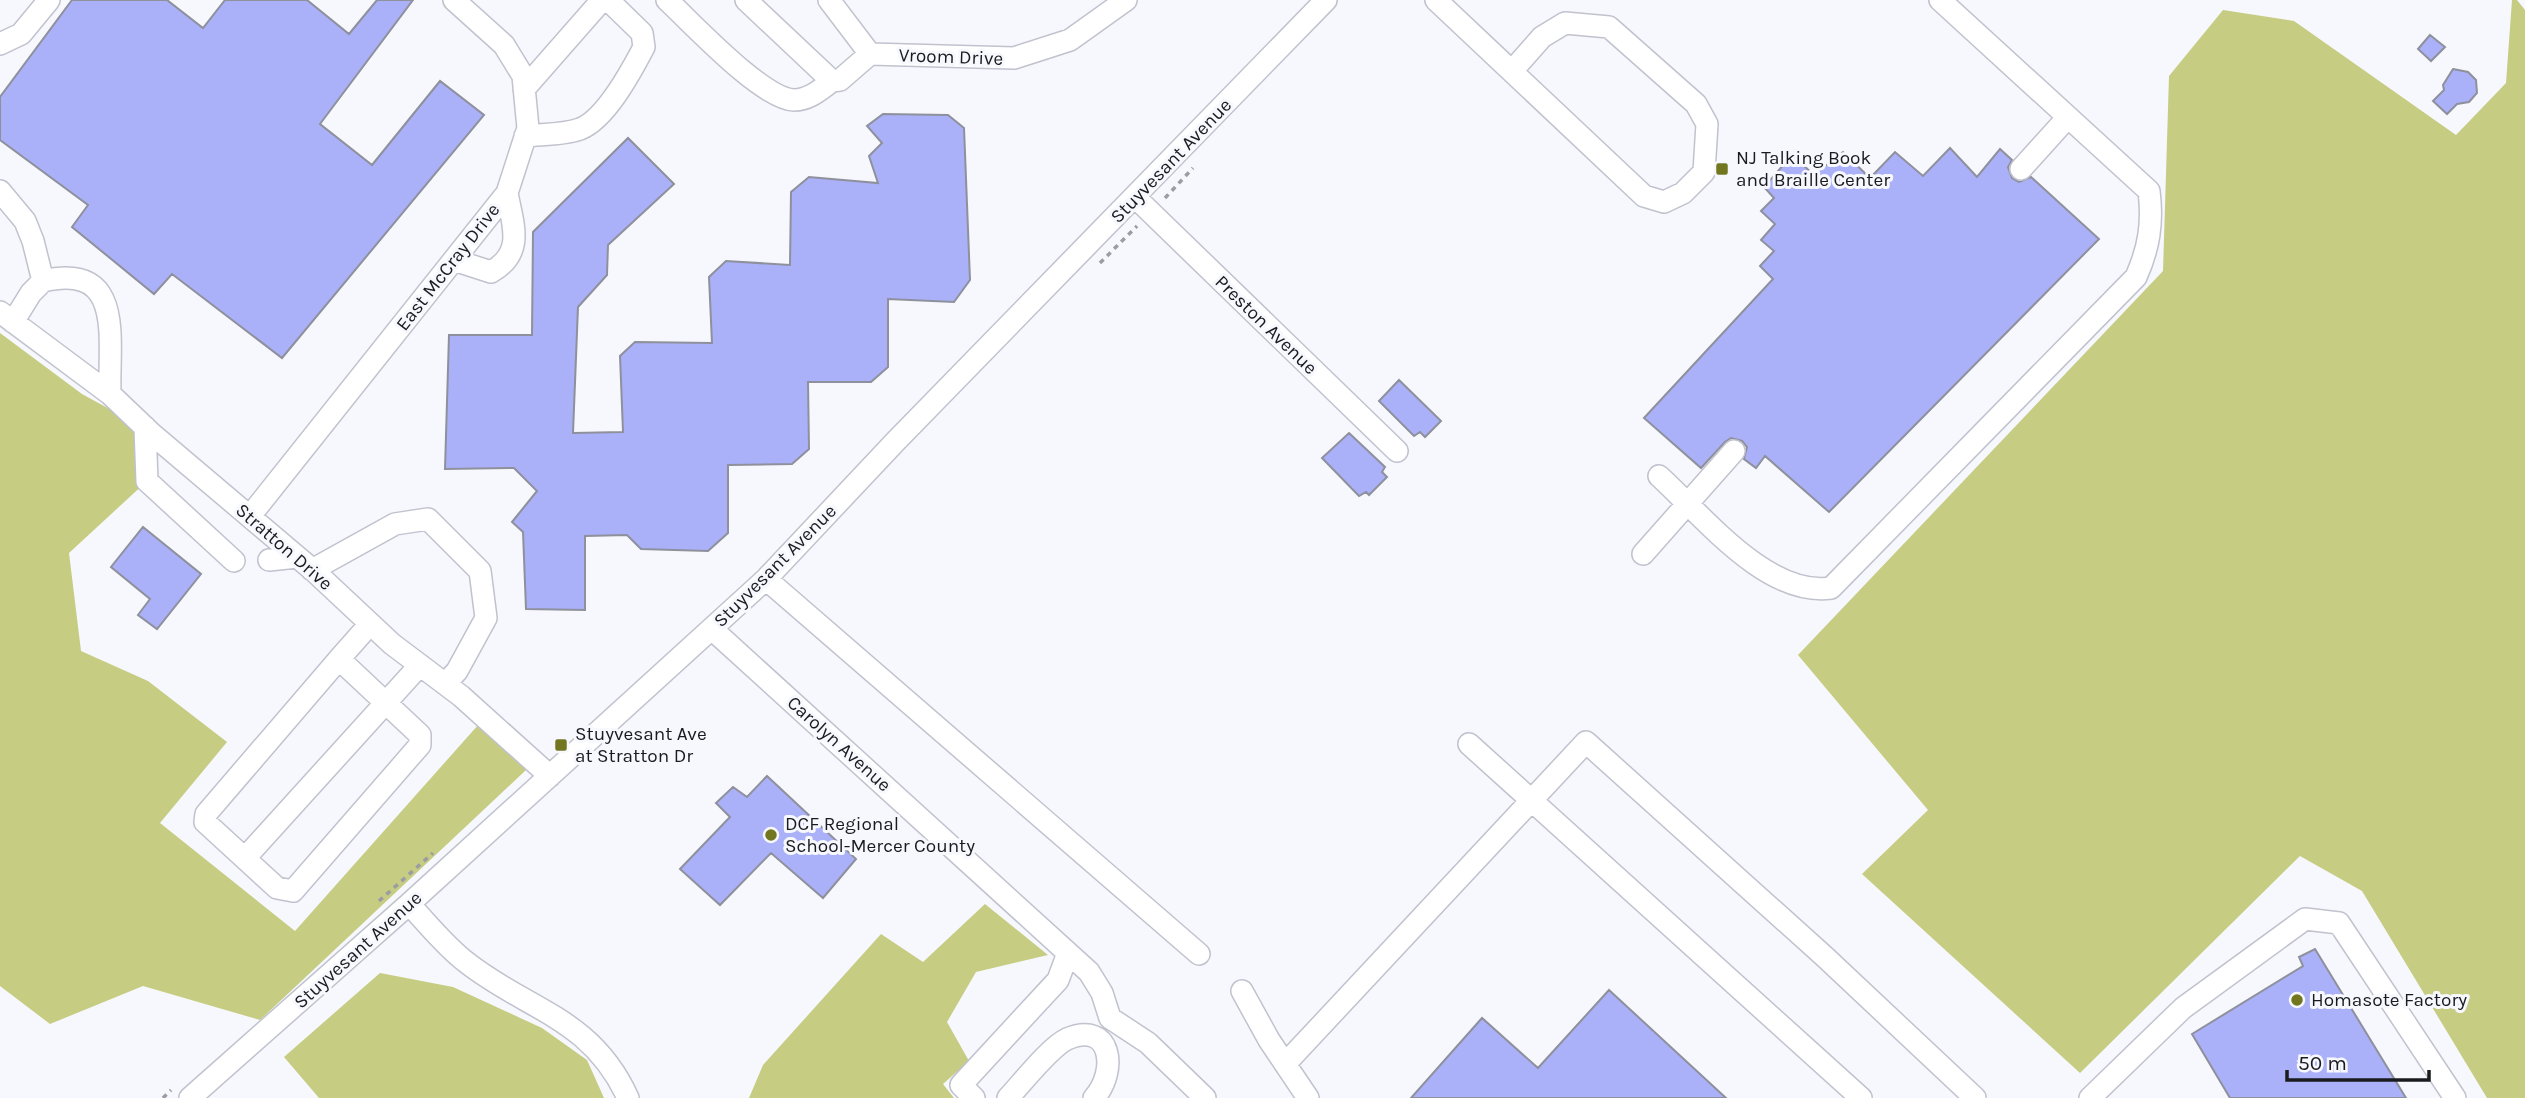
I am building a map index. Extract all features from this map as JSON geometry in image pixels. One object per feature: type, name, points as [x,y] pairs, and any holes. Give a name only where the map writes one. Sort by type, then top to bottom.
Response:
[{"type":"street","points":[[0,44],[21,34],[49,0]]},
{"type":"street","name":"East McCray Drive","points":[[250,516],[507,193],[528,128],[523,76],[504,45],[454,0]]},
{"type":"street","points":[[524,89],[602,0]]},
{"type":"street","points":[[525,136],[581,128],[596,118],[631,72],[644,47],[642,33],[608,0]]},
{"type":"street","points":[[667,0],[764,89],[793,100],[811,96],[832,81],[840,80],[870,54]]},
{"type":"street","points":[[746,0],[832,81]]},
{"type":"street","name":"Vroom Drive","points":[[829,0],[870,54],[1014,58],[1070,40],[1126,0]]},
{"type":"street","name":"Stuyvesant Avenue","points":[[190,1098],[409,904],[766,579],[895,442],[1136,198],[1326,0]]},
{"type":"street","points":[[1436,0],[1644,196],[1664,202],[1684,193],[1704,172],[1707,124],[1696,104],[1609,27],[1565,23],[1542,37],[1512,71]]},
{"type":"street","points":[[1659,476],[1767,574],[1791,586],[1811,591],[1831,588],[1850,572],[2136,277],[2147,252],[2152,219],[2149,191],[1940,0]]},
{"type":"street","points":[[2021,169],[2068,117]]},
{"type":"street","points":[[0,191],[25,221],[43,281],[64,276],[77,278],[97,289],[108,304],[110,394]]},
{"type":"street","points":[[454,260],[491,272],[503,265],[513,253],[513,228],[507,193]]},
{"type":"street","name":"Preston Avenue","points":[[1136,198],[1397,451]]},
{"type":"street","name":"Stratton Drive","points":[[43,281],[7,317],[110,394],[370,624],[519,744],[550,776]]},
{"type":"street","points":[[145,427],[147,481],[234,561]]},
{"type":"street","points":[[1643,554],[1734,451]]},
{"type":"street","points":[[269,560],[304,563],[395,524],[428,519],[480,571],[486,618],[457,671],[445,684]]},
{"type":"street","points":[[766,579],[1199,954]]},
{"type":"street","points":[[339,659],[420,736],[420,745],[293,891],[277,888],[205,822],[206,814],[339,659],[370,624]]},
{"type":"street","name":"Carolyn Avenue","points":[[713,629],[1090,972],[1102,993],[1110,1018]]},
{"type":"street","points":[[245,858],[419,665]]},
{"type":"street","points":[[1286,1064],[1586,742],[1825,957],[1975,1098]]},
{"type":"street","points":[[1469,744],[1861,1098]]},
{"type":"street","points":[[409,904],[466,962],[559,1017],[597,1050],[617,1076],[628,1098]]},
{"type":"street","points":[[2090,1098],[2183,1008],[2305,919],[2339,923],[2455,1098]]},
{"type":"street","points":[[974,1098],[961,1085],[1058,980],[1068,953]]},
{"type":"street","points":[[1242,991],[1308,1098]]},
{"type":"street","points":[[1009,1098],[1064,1040],[1094,1035],[1110,1018],[1148,1043],[1205,1098]]},
{"type":"street","points":[[1094,1035],[1103,1043],[1110,1059],[1107,1077],[1094,1098]]},
{"type":"green space","points":[[2512,0],[2517,0],[2525,10],[2525,1098],[2487,1098],[2362,891],[2300,856],[2080,1073],[1862,874],[1928,810],[1798,655],[2163,271],[2169,76],[2223,10],[2294,21],[2456,135],[2506,83]]},
{"type":"green space","points":[[0,333],[82,394],[135,423],[147,481],[69,553],[81,651],[148,681],[227,742],[160,823],[295,931],[479,724],[526,770],[260,1020],[143,986],[50,1024],[0,986]]},
{"type":"green space","points":[[985,904],[1048,955],[976,972],[947,1022],[969,1061],[943,1084],[954,1098],[749,1098],[763,1065],[881,934],[923,962]]},
{"type":"green space","points":[[380,973],[453,987],[542,1028],[587,1060],[604,1098],[319,1098],[284,1057]]},
{"type":"building","points":[[72,0],[167,0],[203,28],[225,0],[307,0],[349,34],[377,0],[413,0],[320,124],[372,165],[440,81],[484,115],[282,358],[172,274],[154,294],[72,227],[88,205],[0,140],[0,97]]},
{"type":"building","points":[[2430,35],[2445,47],[2431,61],[2418,49]]},
{"type":"building","points":[[2453,69],[2468,72],[2476,80],[2477,93],[2469,102],[2457,104],[2447,114],[2433,101],[2444,90],[2443,85]]},
{"type":"building","points":[[883,114],[948,115],[964,128],[970,280],[954,302],[888,299],[888,367],[871,382],[808,382],[809,449],[792,464],[728,465],[728,533],[708,551],[641,549],[627,535],[585,536],[585,610],[526,609],[523,532],[512,522],[537,491],[514,468],[445,469],[449,335],[532,335],[533,232],[628,138],[674,184],[608,245],[607,275],[578,307],[573,433],[623,432],[620,356],[635,342],[712,343],[709,277],[726,261],[790,265],[791,192],[809,177],[878,183],[869,156],[882,143],[867,126]]},
{"type":"building","points":[[1950,148],[1977,177],[2000,149],[2012,160],[2008,167],[2012,178],[2019,182],[2031,177],[2099,239],[1829,512],[1765,456],[1756,468],[1744,459],[1747,447],[1742,441],[1731,438],[1701,468],[1644,418],[1773,279],[1760,266],[1774,251],[1761,240],[1775,224],[1761,211],[1774,198],[1764,187],[1792,155],[1814,175],[1843,152],[1870,178],[1895,152],[1923,176]]},
{"type":"building","points":[[1399,380],[1441,421],[1425,437],[1420,432],[1414,436],[1379,401]]},
{"type":"building","points":[[1349,433],[1385,467],[1382,472],[1387,477],[1369,495],[1366,492],[1359,496],[1322,458]]},
{"type":"building","points":[[143,527],[201,574],[157,629],[138,615],[150,599],[111,567]]},
{"type":"building","name":"DCF Regional School-Mercer County","points":[[767,776],[856,859],[823,898],[771,853],[720,905],[680,869],[730,817],[716,803],[733,787],[747,797]]},
{"type":"building","name":"Homasote Factory","points":[[2315,949],[2406,1098],[2230,1098],[2192,1034],[2303,966],[2299,957]]},
{"type":"building","points":[[1609,990],[1726,1098],[1411,1098],[1482,1018],[1538,1068]]},
{"type":"place","name":"NJ Talking Book and Braille Center","points":[[1722,169]]},
{"type":"place","name":"Stuyvesant Ave at Stratton Dr","points":[[561,745]]},
{"type":"place","name":"DCF Regional School-Mercer County","points":[[771,835]]},
{"type":"place","name":"Homasote Factory","points":[[2297,1000]]}]
